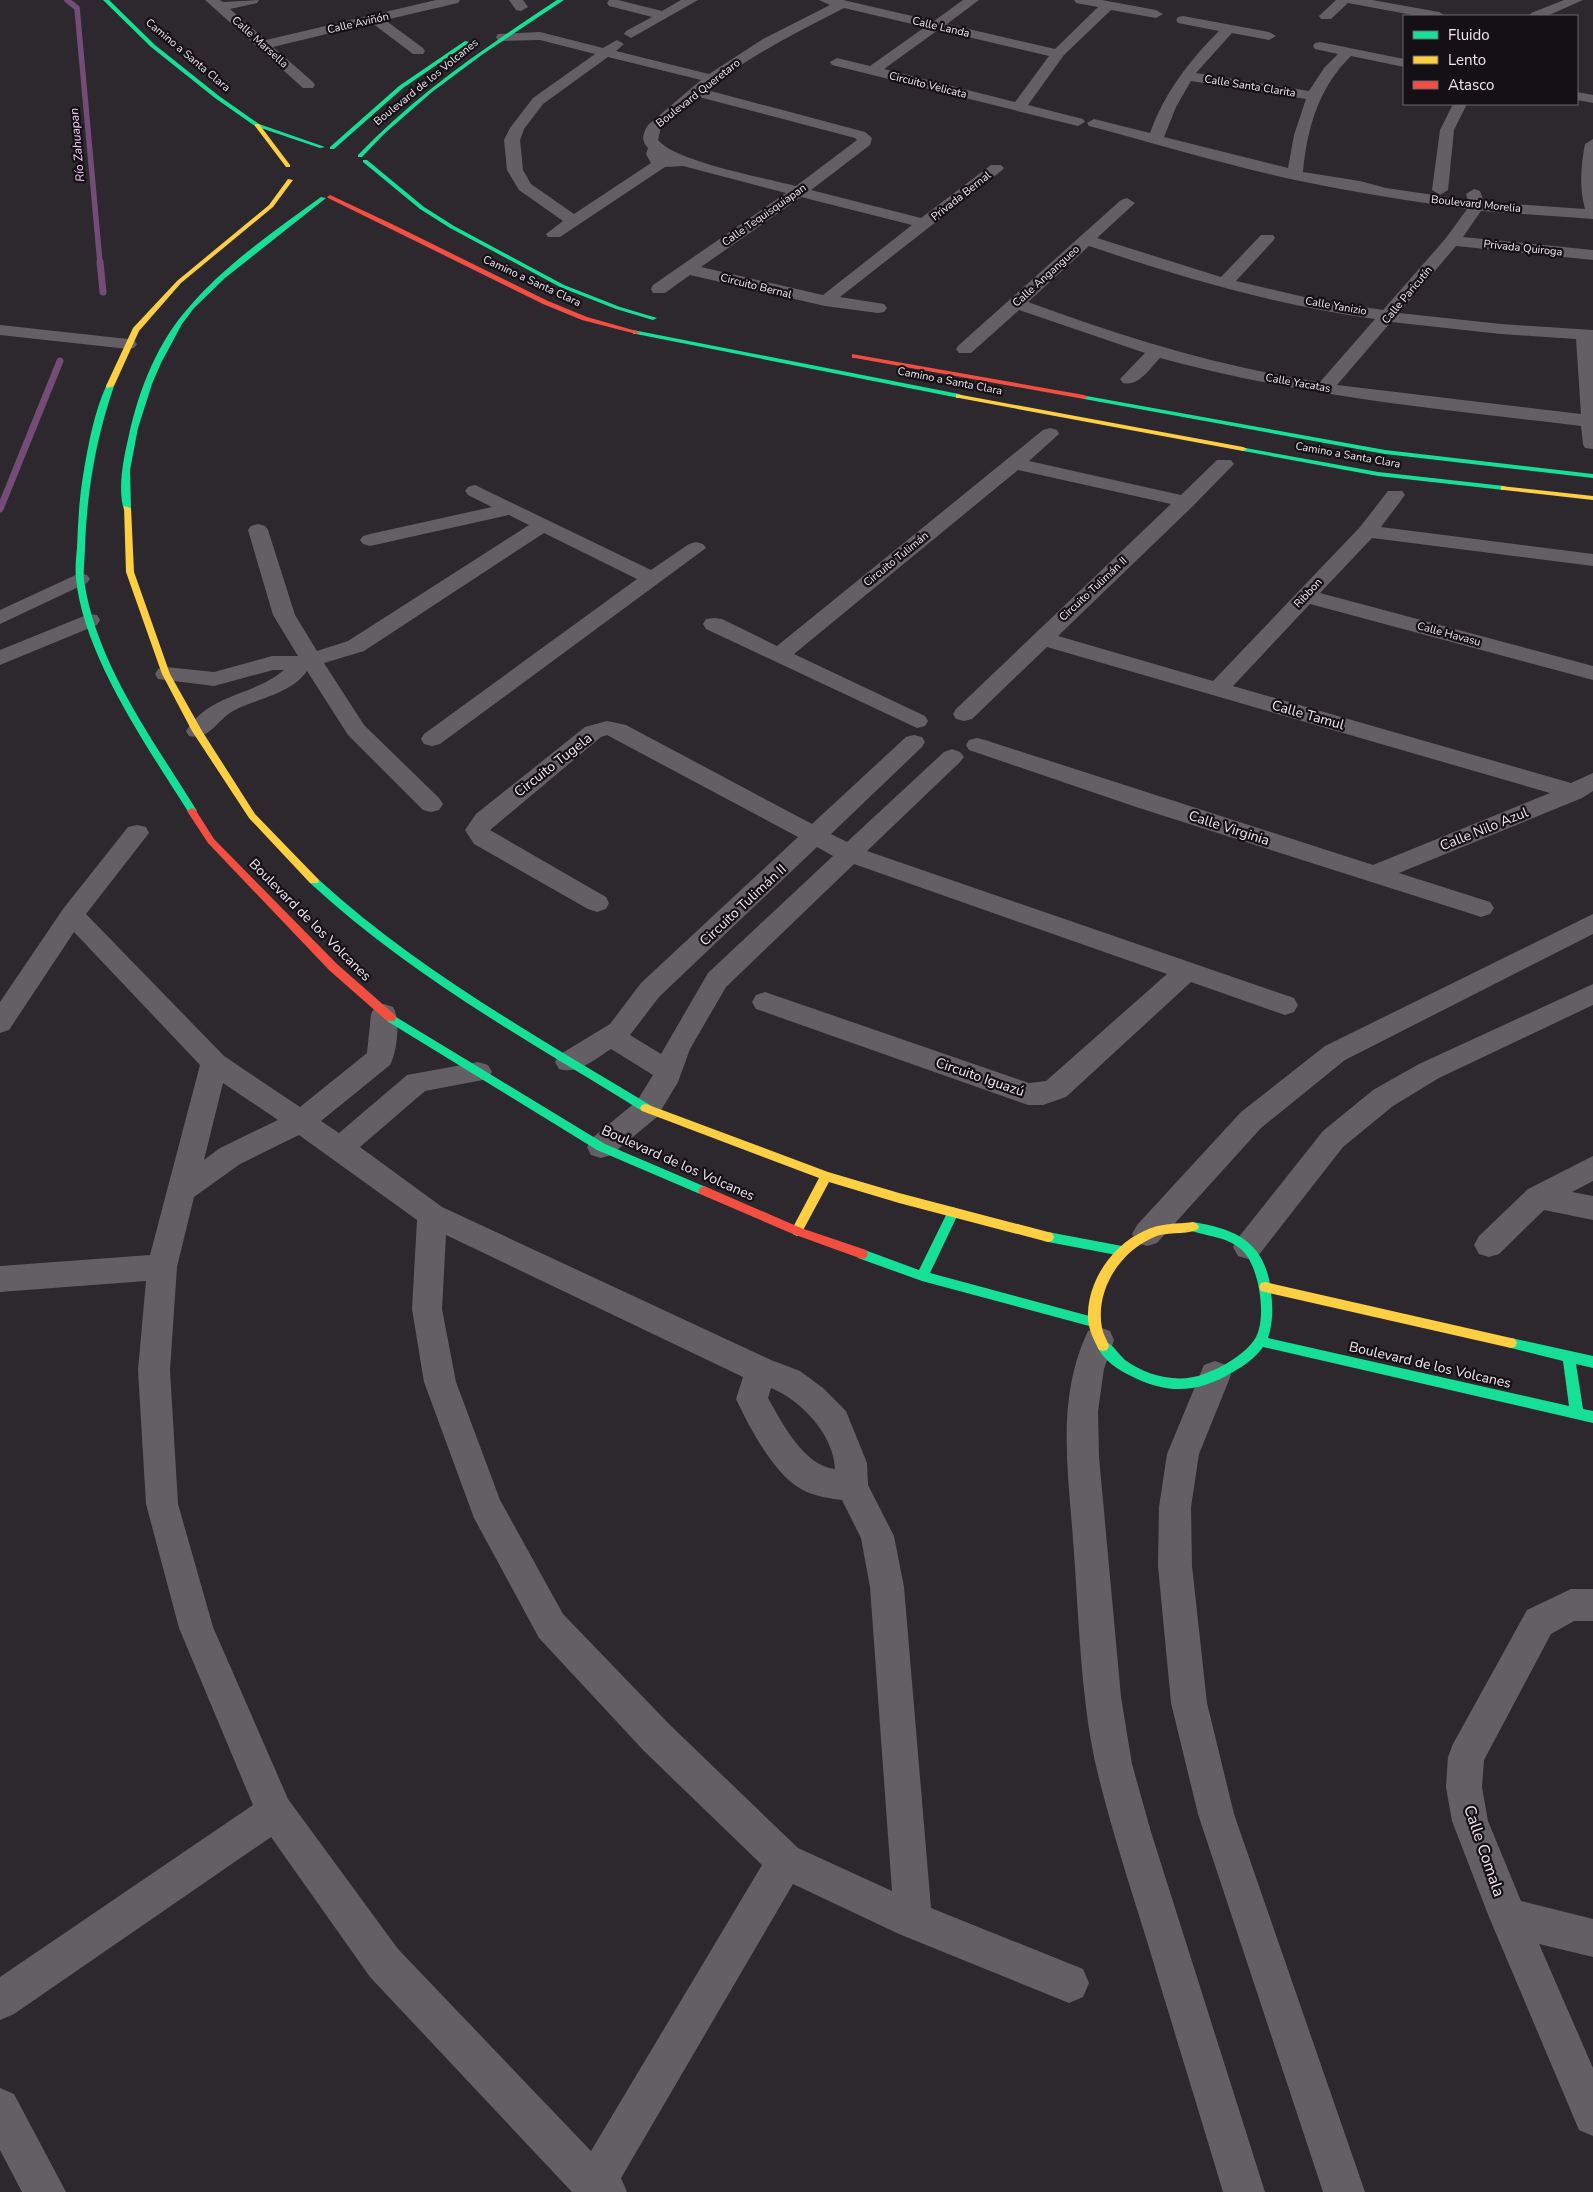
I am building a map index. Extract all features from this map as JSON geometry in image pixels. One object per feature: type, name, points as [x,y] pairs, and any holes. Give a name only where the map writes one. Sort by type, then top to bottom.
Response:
[{"type":"street","name":"Camino a Santa Clara","points":[[106,0],[153,46],[217,97],[257,125],[363,158],[422,208],[461,232],[562,286],[618,308],[665,321]]},
{"type":"street","points":[[216,4],[252,0]]},
{"type":"street","name":"Calle Aviñón","points":[[263,45],[453,0]]},
{"type":"street","points":[[516,6],[533,0]]},
{"type":"street","name":"Boulevard de los Volcanes","points":[[363,158],[376,138],[465,64],[503,37],[562,0]]},
{"type":"street","points":[[631,34],[691,0]]},
{"type":"street","name":"Calle Landa","points":[[826,0],[1056,54]]},
{"type":"street","points":[[872,71],[972,0]]},
{"type":"street","points":[[1081,0],[1156,14]]},
{"type":"street","points":[[1326,16],[1344,0]]},
{"type":"street","points":[[1350,0],[1433,15]]},
{"type":"street","points":[[1538,15],[1576,0]]},
{"type":"street","points":[[614,3],[662,15]]},
{"type":"street","name":"Calle Marsella","points":[[216,4],[308,85]]},
{"type":"street","name":"Boulevard Queretaro","points":[[659,155],[650,141],[650,134],[655,125],[718,74],[768,42],[842,4]]},
{"type":"street","points":[[404,29],[433,5]]},
{"type":"street","points":[[1019,107],[1036,80],[1056,54],[1083,26],[1109,5]]},
{"type":"street","points":[[532,18],[545,31]]},
{"type":"street","points":[[375,19],[404,29],[418,51]]},
{"type":"street","points":[[1183,20],[1269,36]]},
{"type":"street","points":[[1156,138],[1162,117],[1186,76],[1229,29]]},
{"type":"street","points":[[503,37],[545,31],[718,74]]},
{"type":"street","name":"Boulevard de los Volcanes","points":[[288,166],[300,155],[327,148],[412,79],[480,33]]},
{"type":"street","points":[[1320,46],[1403,63]]},
{"type":"street","points":[[574,221],[544,202],[526,187],[515,170],[512,140],[517,128],[538,101],[611,48]]},
{"type":"street","points":[[1295,175],[1301,135],[1315,96],[1328,72],[1348,52]]},
{"type":"street","points":[[440,60],[465,64]]},
{"type":"street","name":"Circuito Velicata","points":[[836,62],[1078,122]]},
{"type":"street","name":"Calle Santa Clarita","points":[[1186,76],[1315,96]]},
{"type":"street","points":[[412,79],[440,84]]},
{"type":"street","name":"Calle Tequisquiapan","points":[[659,289],[799,191],[865,142],[865,138],[860,135],[697,92]]},
{"type":"street","points":[[1578,96],[1593,99]]},
{"type":"street","points":[[1440,190],[1447,130],[1460,105]]},
{"type":"street","name":"Boulevard Morelia","points":[[1094,123],[1295,175],[1360,186],[1385,193],[1592,207]]},
{"type":"street","name":"Camino a Santa Clara","points":[[257,125],[288,166]]},
{"type":"street","points":[[1592,207],[1589,164],[1593,144]]},
{"type":"street","points":[[554,234],[574,221],[659,155],[925,224]]},
{"type":"street","points":[[360,176],[363,158]]},
{"type":"street","points":[[288,166],[286,171],[290,180]]},
{"type":"street","name":"Privada Bernal","points":[[925,224],[996,168]]},
{"type":"street","name":"Camino a Santa Clara","points":[[290,180],[304,191],[326,197],[377,217],[531,297],[579,317],[650,336],[1066,417],[1378,474],[1593,498]]},
{"type":"street","name":"Boulevard de los Volcanes","points":[[290,180],[270,206],[179,282],[144,321],[128,344],[97,424],[82,502],[80,579],[89,620],[112,674],[137,724],[210,841],[333,967],[384,1014],[601,1147],[797,1231],[922,1276],[1096,1331]]},
{"type":"street","name":"Boulevard Morelia","points":[[1360,186],[1392,185],[1440,190],[1475,200]]},
{"type":"street","points":[[345,192],[326,197],[246,257],[211,286],[191,308],[166,344],[146,391],[134,429],[126,472],[130,572],[166,674],[197,731],[252,816],[290,858],[337,903],[433,974],[569,1062],[647,1109],[826,1176],[1028,1233],[1122,1251]]},
{"type":"street","name":"Calle Paricutín","points":[[1324,389],[1452,241],[1475,200]]},
{"type":"street","name":"Calle Angangueo","points":[[965,349],[1127,203]]},
{"type":"street","points":[[825,301],[925,224]]},
{"type":"street","points":[[1224,284],[1268,238]]},
{"type":"street","name":"Calle Yanizio","points":[[1086,240],[1224,284],[1389,316],[1495,328],[1589,335]]},
{"type":"street","name":"Privada Quiroga","points":[[1452,241],[1593,255]]},
{"type":"street","points":[[215,252],[246,257]]},
{"type":"street","name":"Circuito Bernal","points":[[688,269],[760,289],[825,301],[878,308]]},
{"type":"street","points":[[179,282],[211,286]]},
{"type":"street","name":"Calle Yacatas","points":[[1016,303],[1104,336],[1156,352],[1216,367],[1324,389],[1590,421]]},
{"type":"street","points":[[0,330],[128,344]]},
{"type":"street","points":[[1589,335],[1592,444]]},
{"type":"street","points":[[1129,379],[1156,352]]},
{"type":"street","name":"Camino a Santa Clara","points":[[842,354],[1385,452],[1593,476]]},
{"type":"street","name":"Circuito Tulimán","points":[[779,655],[1050,434]]},
{"type":"street","points":[[1014,463],[1186,502]]},
{"type":"street","name":"Circuito Tulimán II","points":[[569,1062],[610,1036],[628,1021],[650,990],[816,836],[935,720],[1041,638],[1224,464]]},
{"type":"street","points":[[475,491],[652,578]]},
{"type":"street","name":"Ribbon","points":[[1218,689],[1367,531],[1395,495]]},
{"type":"street","points":[[370,540],[510,509]]},
{"type":"street","points":[[166,674],[214,679],[272,663],[306,662],[356,646],[543,525]]},
{"type":"street","points":[[258,530],[284,615],[306,662],[356,730],[431,804]]},
{"type":"street","points":[[1367,531],[1593,560]]},
{"type":"street","points":[[432,739],[696,548]]},
{"type":"street","points":[[0,618],[80,579]]},
{"type":"street","name":"Calle Havasu","points":[[1305,596],[1593,673]]},
{"type":"street","points":[[0,658],[89,620]]},
{"type":"street","points":[[601,1147],[647,1109],[669,1071],[677,1048],[717,980],[848,853],[952,757],[972,751],[982,739],[979,725],[935,720],[779,655],[714,624]]},
{"type":"street","name":"Calle Tamul","points":[[1041,638],[1218,689],[1584,786]]},
{"type":"street","points":[[197,731],[225,706],[288,679],[298,672],[306,662]]},
{"type":"street","points":[[214,679],[225,706]]},
{"type":"street","points":[[935,720],[930,753],[952,757]]},
{"type":"street","name":"Circuito Tugela","points":[[597,903],[483,838],[477,830],[484,820],[593,732],[606,728],[618,730],[816,836]]},
{"type":"street","name":"Calle Virginia","points":[[977,745],[1147,802],[1481,908]]},
{"type":"street","name":"Calle Nilo Azul","points":[[1374,874],[1584,786]]},
{"type":"street","points":[[0,1023],[72,915],[138,833]]},
{"type":"street","points":[[816,836],[848,853],[884,868],[1188,970],[1285,1005]]},
{"type":"street","points":[[72,915],[214,1063],[340,1148],[432,1215],[760,1370],[789,1380],[812,1398],[835,1421],[851,1463],[852,1486],[877,1536],[887,1587],[913,1920]]},
{"type":"street","points":[[1244,2192],[1132,1832],[1114,1764],[1102,1698],[1083,1457],[1082,1411],[1096,1331],[1097,1289],[1122,1251],[1147,1234],[1251,1120],[1335,1052],[1593,923]]},
{"type":"street","points":[[685,959],[717,980]]},
{"type":"street","name":"Circuito Iguazú","points":[[765,1002],[1028,1094],[1044,1094],[1056,1089],[1188,970]]},
{"type":"street","points":[[1248,1247],[1333,1140],[1383,1098],[1429,1071],[1593,994]]},
{"type":"street","points":[[182,1190],[230,1156],[300,1122],[380,1058],[384,1014]]},
{"type":"street","points":[[610,1036],[669,1071]]},
{"type":"street","points":[[380,1058],[417,1082]]},
{"type":"street","points":[[214,1063],[162,1267],[154,1370],[162,1504],[196,1628],[274,1812],[384,1963],[598,2190],[785,1861]]},
{"type":"street","points":[[340,1148],[417,1082],[478,1072]]},
{"type":"street","points":[[1489,1245],[1538,1198],[1593,1167]]},
{"type":"street","points":[[797,1231],[826,1176]]},
{"type":"street","points":[[1538,1198],[1593,1208]]},
{"type":"street","points":[[922,1276],[953,1212]]},
{"type":"street","points":[[432,1215],[427,1309],[440,1382],[486,1507],[551,1626],[657,1738],[785,1861],[913,1920],[1070,1983]]},
{"type":"street","points":[[1096,1331],[1110,1357],[1148,1379],[1188,1384],[1235,1366],[1259,1341],[1267,1310],[1265,1287],[1259,1264],[1248,1247],[1220,1230],[1192,1227],[1147,1234]]},
{"type":"street","points":[[0,1279],[162,1267]]},
{"type":"street","points":[[1265,1287],[1593,1362]]},
{"type":"street","name":"Boulevard de los Volcanes","points":[[1259,1341],[1593,1417]]},
{"type":"street","points":[[1569,1357],[1577,1414]]},
{"type":"street","points":[[760,1370],[752,1399],[765,1425],[793,1461],[819,1482],[852,1486]]},
{"type":"street","points":[[1214,1375],[1183,1454],[1175,1507],[1175,1566],[1189,1703],[1216,1814],[1344,2192]]},
{"type":"street","name":"Calle Comala","points":[[1582,1605],[1539,1622],[1466,1757],[1464,1787],[1470,1821],[1508,1917],[1593,2116]]},
{"type":"street","points":[[0,2000],[274,1812]]},
{"type":"street","points":[[1508,1917],[1593,1938]]},
{"type":"street","points":[[0,2108],[45,2192]]},
{"type":"waterway","name":"Río Zahuapan","points":[[67,0],[77,8],[100,263]]},
{"type":"waterway","name":"Río Zahuapan","points":[[100,262],[103,292]]},
{"type":"waterway","name":"Río Zahuapan","points":[[0,509],[60,361]]},
{"type":"traffic: fast","points":[[106,0],[153,46],[217,97],[257,125],[322,147]]},
{"type":"traffic: fast","points":[[360,156],[382,133],[430,91],[481,53],[561,0]]},
{"type":"traffic: fast","points":[[332,148],[401,87],[467,42]]},
{"type":"traffic: fast","points":[[365,161],[422,208],[452,227],[562,286],[618,308],[653,318]]},
{"type":"traffic: fast","points":[[127,508],[126,470],[134,428],[148,384],[167,342],[192,307],[222,277],[323,198]]},
{"type":"traffic: fast","points":[[636,332],[959,396]]},
{"type":"traffic: fast","points":[[110,386],[98,424],[86,482],[83,502],[80,580],[86,609],[109,670],[141,729],[192,811]]},
{"type":"traffic: fast","points":[[1084,397],[1385,452],[1593,476]]},
{"type":"traffic: fast","points":[[1243,449],[1378,474],[1504,488]]},
{"type":"traffic: fast","points":[[314,881],[352,915],[415,961],[500,1017],[646,1108]]},
{"type":"traffic: fast","points":[[391,1018],[601,1147],[704,1191]]},
{"type":"traffic: fast","points":[[922,1276],[953,1212]]},
{"type":"traffic: fast","points":[[1103,1346],[1120,1363],[1143,1376],[1155,1381],[1181,1384],[1199,1382],[1220,1373],[1245,1357],[1258,1345],[1265,1327],[1266,1306],[1264,1284],[1255,1257],[1237,1239],[1210,1230],[1193,1227]]},
{"type":"traffic: fast","points":[[1048,1237],[1122,1251]]},
{"type":"traffic: fast","points":[[862,1254],[922,1276],[1093,1322]]},
{"type":"traffic: fast","points":[[1259,1341],[1593,1417]]},
{"type":"traffic: fast","points":[[1511,1343],[1593,1362]]},
{"type":"traffic: fast","points":[[1569,1357],[1577,1414]]},
{"type":"traffic: slow","points":[[257,125],[288,166]]},
{"type":"traffic: slow","points":[[110,386],[136,330],[179,282],[271,206],[290,180]]},
{"type":"traffic: slow","points":[[959,396],[1243,449]]},
{"type":"traffic: slow","points":[[1504,488],[1593,498]]},
{"type":"traffic: slow","points":[[127,508],[130,572],[166,674],[197,731],[252,816],[314,881]]},
{"type":"traffic: slow","points":[[646,1108],[826,1176],[899,1198],[1048,1237]]},
{"type":"traffic: slow","points":[[797,1231],[826,1176]]},
{"type":"traffic: slow","points":[[1103,1346],[1096,1331],[1094,1314],[1096,1298],[1110,1267],[1121,1253],[1134,1242],[1148,1234],[1193,1227]]},
{"type":"traffic: slow","points":[[1265,1287],[1511,1343]]},
{"type":"traffic: jam","points":[[330,197],[545,303],[577,316],[636,332]]},
{"type":"traffic: jam","points":[[855,356],[1084,397]]},
{"type":"traffic: jam","points":[[192,811],[211,841],[333,967],[391,1018]]},
{"type":"traffic: jam","points":[[704,1191],[797,1231],[862,1254]]}]
